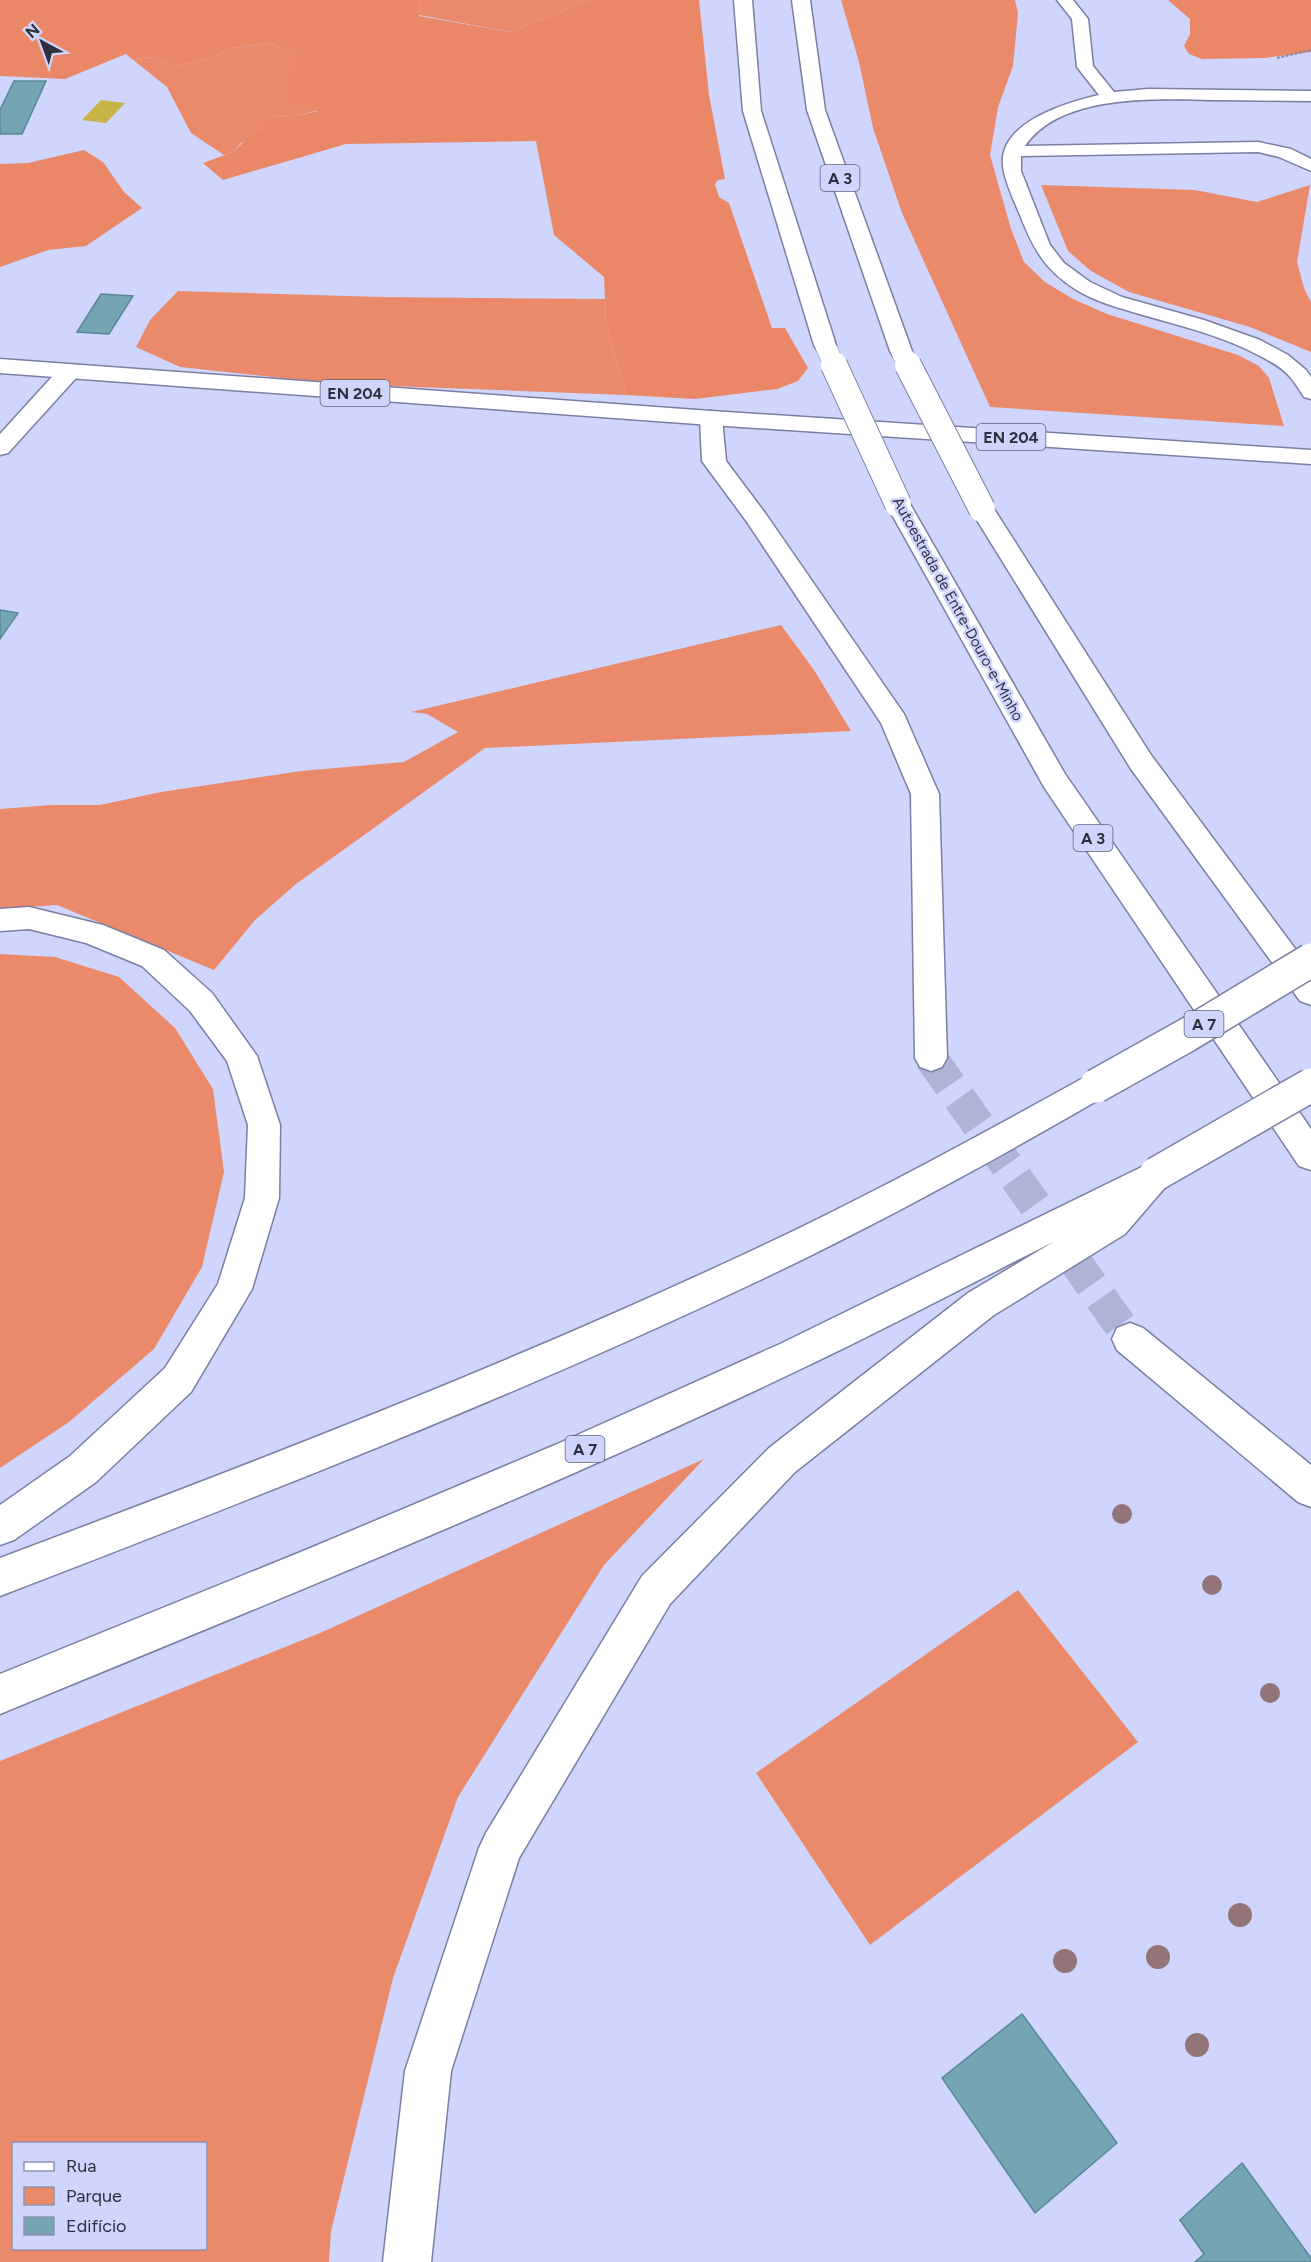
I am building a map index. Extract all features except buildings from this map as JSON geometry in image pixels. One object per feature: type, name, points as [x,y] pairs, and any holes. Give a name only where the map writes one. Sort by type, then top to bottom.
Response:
[{"type":"main road","name":"Autoestrada de Entre-Douro-e-Minho","points":[[743,0],[752,111],[825,345],[898,504],[1054,780],[1311,1156]]},
{"type":"main road","name":"A 3","points":[[801,0],[816,110],[901,351],[982,509],[1141,762],[1311,993]]},
{"type":"main road","name":"EN 204","points":[[0,366],[68,373],[711,418],[1311,457]]},
{"type":"main road","points":[[0,448],[68,373]]},
{"type":"main road","points":[[711,418],[714,461],[756,518],[894,721],[924,794],[931,1058]]},
{"type":"main road","points":[[0,920],[29,918],[92,933],[153,958],[201,1002],[241,1056],[264,1125],[262,1198],[234,1289],[178,1380],[83,1469],[0,1527]]},
{"type":"main road","name":"A 7","points":[[0,1577],[230,1490],[476,1391],[806,1241],[910,1189],[1096,1086],[1311,960]]},
{"type":"main road","name":"A 7","points":[[0,1694],[333,1558],[793,1355],[1156,1174],[1311,1085]]},
{"type":"main road","points":[[407,2262],[428,2071],[501,1848],[656,1590],[782,1460],[981,1304],[1113,1224],[1156,1174]]},
{"type":"main road","points":[[1130,1339],[1311,1489]]},
{"type":"lane","points":[[1065,0],[1080,20],[1085,67],[1110,97]]},
{"type":"lane","points":[[1311,96],[1148,94],[1110,97],[1078,105],[1045,119],[1024,134],[1012,151],[1012,171],[1041,246],[1057,267],[1083,286],[1115,302],[1197,324],[1253,344],[1281,359],[1299,374],[1311,393]]},
{"type":"lane","points":[[1012,151],[1258,147],[1285,153],[1311,166]]},
{"type":"green space","points":[[420,0],[589,0],[510,32],[419,15]]},
{"type":"green space","points":[[841,0],[1015,0],[1018,13],[1013,66],[998,107],[990,155],[1011,229],[1024,262],[1045,282],[1073,299],[1107,314],[1238,355],[1259,366],[1269,378],[1284,426],[990,407],[902,213],[873,128],[859,62]]},
{"type":"green space","points":[[271,43],[294,53],[320,110],[295,116],[272,117],[272,130],[241,143],[233,152],[224,155],[191,133],[167,87],[132,59],[154,57],[177,66],[204,60],[231,48]]},
{"type":"green space","points":[[1041,185],[1195,190],[1257,202],[1310,185],[1297,262],[1304,288],[1311,302],[1311,352],[1250,327],[1129,292],[1091,271],[1068,251]]},
{"type":"green space","points":[[178,291],[381,297],[605,299],[606,322],[626,395],[337,384],[180,367],[136,347],[150,320]]},
{"type":"green space","points":[[781,625],[814,670],[851,731],[485,748],[296,884],[255,920],[214,970],[57,905],[0,909],[0,809],[50,805],[100,805],[161,792],[301,771],[404,762],[458,732],[427,714],[411,712]]},
{"type":"green space","points":[[0,954],[55,957],[119,977],[175,1028],[213,1089],[224,1172],[202,1267],[154,1349],[69,1422],[0,1468]]},
{"type":"green space","points":[[704,1459],[604,1565],[458,1797],[393,1978],[331,2231],[329,2262],[0,2262],[0,1761],[320,1633]]},
{"type":"green space","points":[[1018,1590],[1138,1742],[870,1945],[756,1773]]},
{"type":"shaded area","points":[[0,0],[420,0],[419,16],[510,32],[589,0],[699,0],[709,95],[725,179],[718,180],[715,184],[719,197],[729,203],[772,328],[785,328],[808,368],[798,381],[777,389],[695,399],[626,395],[606,322],[604,277],[554,235],[536,141],[346,144],[223,180],[203,163],[233,152],[253,133],[271,130],[264,126],[272,117],[295,116],[318,111],[289,98],[286,78],[297,64],[294,53],[271,43],[231,48],[204,60],[177,66],[154,57],[132,59],[126,54],[65,79],[0,76]]},
{"type":"shaded area","points":[[1168,0],[1311,0],[1311,52],[1264,58],[1202,59],[1189,54],[1184,46],[1190,34],[1190,19]]},
{"type":"shaded area","points":[[101,100],[125,103],[106,123],[82,120]]},
{"type":"shaded area","points":[[84,150],[103,162],[124,192],[142,208],[86,246],[48,250],[0,267],[0,164],[28,163]]},
{"type":"tunnel","points":[[931,1058],[1130,1339]]}]
